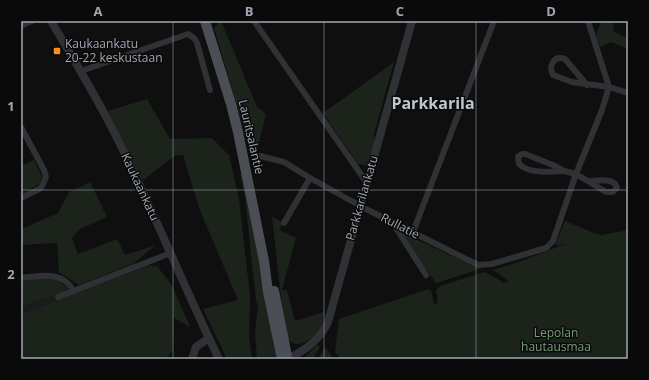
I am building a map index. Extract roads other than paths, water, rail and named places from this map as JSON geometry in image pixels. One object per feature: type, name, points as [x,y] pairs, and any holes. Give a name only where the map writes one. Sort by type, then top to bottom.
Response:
[{"type":"main road","name":"Lauritsalantie","points":[[205,21],[236,125],[264,261],[268,292],[282,359]]},
{"type":"main road","name":"Lauritsalantie","points":[[264,261],[274,290],[288,359]]},
{"type":"street","points":[[21,26],[32,21]]},
{"type":"street","name":"Kaukaankatu","points":[[51,21],[81,71],[118,140],[171,252],[219,359]]},
{"type":"street","points":[[254,21],[367,183]]},
{"type":"street","name":"Parkkarilankatu","points":[[288,359],[314,342],[324,331],[412,21]]},
{"type":"street","points":[[413,232],[494,21]]},
{"type":"street","points":[[576,174],[602,110],[609,87],[588,21]]},
{"type":"street","points":[[81,71],[188,34],[194,38],[197,43],[210,90]]},
{"type":"street","points":[[587,85],[565,59],[560,57],[553,61],[551,67],[553,75],[572,82],[587,85],[609,87],[628,93]]},
{"type":"street","points":[[21,127],[44,170],[46,177],[41,188],[21,198]]},
{"type":"street","points":[[564,171],[549,172],[527,169],[519,164],[518,156],[525,154],[564,171],[576,174],[588,181]]},
{"type":"street","name":"Rullatie","points":[[260,156],[284,162],[396,226],[413,232],[478,265],[492,264],[546,248],[553,241],[576,174]]},
{"type":"street","points":[[284,223],[310,178]]},
{"type":"street","points":[[396,226],[426,275]]},
{"type":"street","points":[[58,296],[171,252]]},
{"type":"street","points":[[21,278],[52,275],[59,277],[70,285],[74,291]]},
{"type":"street","points":[[192,359],[193,352],[196,347],[209,338]]},
{"type":"place","name":"Kaukaankatu 20-22 keskustaan","points":[[57,51]]},
{"type":"district","name":"Parkkarila","points":[[433,103]]},
{"type":"park label","name":"Lepolan hautausmaa","points":[[556,340]]}]
